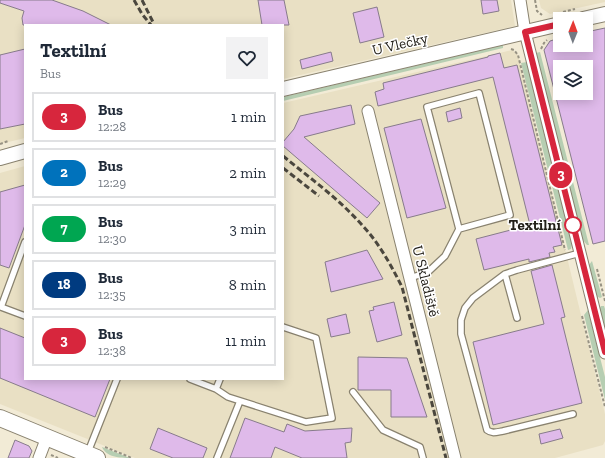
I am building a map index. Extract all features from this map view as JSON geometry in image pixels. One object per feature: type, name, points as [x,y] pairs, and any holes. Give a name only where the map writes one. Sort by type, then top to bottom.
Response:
[{"type":"main road","points":[[0,418],[92,456]]},
{"type":"street","points":[[520,0],[525,32],[605,352]]},
{"type":"street","points":[[593,14],[605,14]]},
{"type":"street","name":"U Vlečky","points":[[284,89],[525,32],[553,21]]},
{"type":"street","name":"U Skladiště","points":[[368,111],[456,458]]},
{"type":"street","points":[[0,158],[24,151]]},
{"type":"street","points":[[39,458],[47,437]]},
{"type":"lane","points":[[410,278],[428,272],[445,256],[459,229],[427,107],[479,93],[510,215],[459,229]]},
{"type":"lane","points":[[24,245],[1,307],[24,316]]},
{"type":"lane","points":[[573,414],[495,433],[487,430],[461,334],[461,320],[465,308],[473,298],[505,274],[580,253]]},
{"type":"lane","points":[[505,274],[517,318]]},
{"type":"lane","points":[[193,380],[216,389],[228,397],[306,422],[332,418],[316,338],[284,327]]},
{"type":"lane","points":[[92,456],[117,380]]},
{"type":"lane","points":[[216,389],[220,380]]},
{"type":"lane","points":[[353,392],[383,430],[420,447],[423,458]]},
{"type":"lane","points":[[218,458],[240,401]]},
{"type":"path","points":[[536,0],[537,11],[544,16]]},
{"type":"path","points":[[541,52],[541,48],[549,38]]},
{"type":"path","points":[[518,54],[566,251]]},
{"type":"path","points":[[596,268],[605,301]]},
{"type":"path","points":[[582,316],[605,407]]},
{"type":"shaded area","points":[[0,0],[511,0],[515,26],[284,79],[284,24],[24,24],[24,138],[0,144]]},
{"type":"shaded area","points":[[539,0],[605,0],[605,2],[553,12],[550,14],[541,8]]},
{"type":"shaded area","points":[[512,50],[518,55],[605,414],[605,441],[603,445],[555,458],[135,458],[0,404],[0,173],[24,166],[24,380],[284,380],[284,103]]},
{"type":"green space","points":[[503,45],[503,48],[284,101],[284,97]]},
{"type":"green space","points":[[540,52],[589,245],[587,245],[583,240],[536,53]]},
{"type":"green space","points":[[527,62],[572,244],[571,249],[568,250],[521,63]]},
{"type":"green space","points":[[592,261],[602,297],[600,298],[596,296],[589,265]]},
{"type":"green space","points":[[601,306],[604,306],[605,309],[605,333],[599,310]]},
{"type":"green space","points":[[588,310],[605,377],[605,400],[584,315]]},
{"type":"green space","points":[[102,447],[130,458],[110,455]]},
{"type":"building","points":[[0,0],[52,0],[83,11],[109,24],[23,25],[22,18],[24,11],[0,3]]},
{"type":"building","points":[[258,0],[284,0],[289,25],[262,24]]},
{"type":"building","points":[[481,0],[497,0],[499,11],[483,14]]},
{"type":"building","points":[[377,7],[384,37],[360,43],[353,13]]},
{"type":"building","points":[[605,28],[605,241],[593,244],[557,100],[593,100],[593,60],[553,60],[553,86],[544,50],[550,41],[553,40],[553,52],[593,52],[593,31]]},
{"type":"building","points":[[24,49],[24,124],[0,129],[0,55]]},
{"type":"building","points":[[331,52],[333,61],[302,69],[300,60]]},
{"type":"building","points":[[500,53],[504,68],[517,65],[562,245],[553,247],[555,252],[549,253],[550,257],[529,262],[529,259],[484,270],[476,239],[530,225],[493,77],[378,106],[375,92],[384,89],[383,83]]},
{"type":"building","points":[[351,105],[355,124],[304,137],[380,203],[367,218],[284,147],[284,141],[294,129],[300,116]]},
{"type":"building","points":[[460,108],[462,118],[448,122],[446,112]]},
{"type":"building","points":[[421,119],[446,208],[407,218],[384,128]]},
{"type":"building","points":[[24,185],[24,228],[9,268],[0,265],[0,192]]},
{"type":"building","points":[[367,250],[383,279],[331,292],[325,262]]},
{"type":"building","points":[[552,265],[565,317],[561,318],[582,403],[493,425],[473,342],[544,324],[531,271]]},
{"type":"building","points":[[394,302],[402,335],[377,342],[369,311],[374,310],[373,307]]},
{"type":"building","points":[[346,314],[350,333],[331,337],[327,319]]},
{"type":"building","points":[[0,328],[24,338],[24,380],[110,380],[95,417],[0,378]]},
{"type":"building","points":[[358,357],[407,358],[427,417],[391,417],[391,390],[358,390]]},
{"type":"building","points":[[245,418],[284,432],[287,424],[305,431],[352,428],[351,442],[345,443],[347,458],[302,458],[275,447],[271,458],[230,458]]},
{"type":"building","points":[[158,428],[207,448],[203,458],[173,458],[150,449]]},
{"type":"building","points":[[560,429],[563,438],[541,444],[539,434]]},
{"type":"building","points":[[15,440],[29,446],[32,451],[29,458],[8,458]]},
{"type":"railway","points":[[134,0],[150,24]]},
{"type":"railway","points":[[142,0],[153,22]]},
{"type":"railway","points":[[284,157],[353,215],[374,239],[394,271],[402,287],[446,458]]},
{"type":"railway","points":[[284,169],[319,196]]},
{"type":"bus line","name":"3","points":[[553,26],[525,32],[605,352]]},
{"type":"place","name":"Textilní","points":[[573,225]]}]
